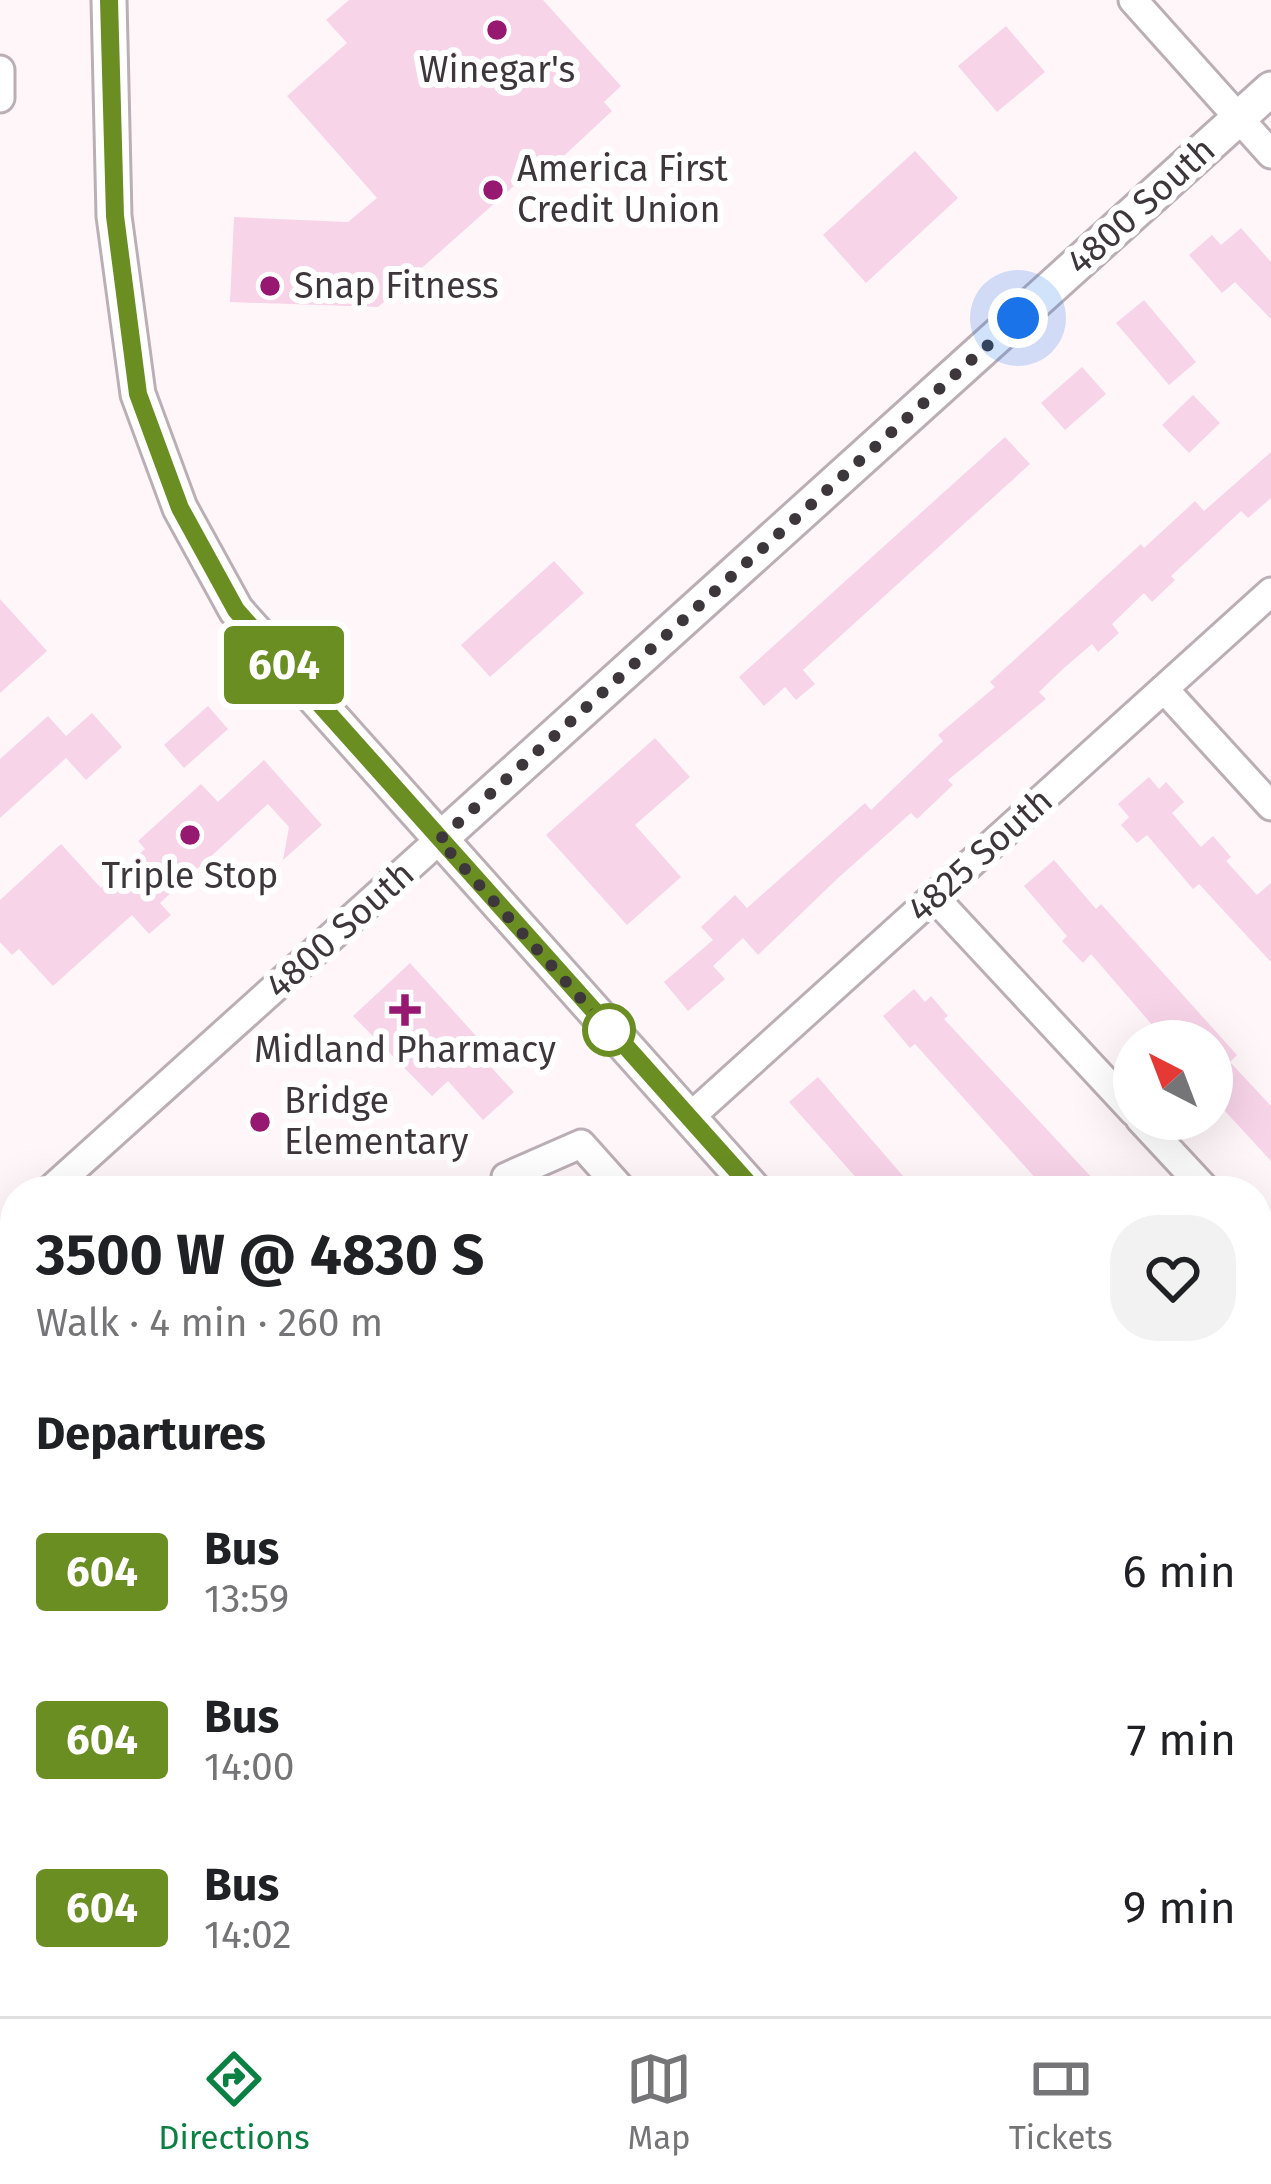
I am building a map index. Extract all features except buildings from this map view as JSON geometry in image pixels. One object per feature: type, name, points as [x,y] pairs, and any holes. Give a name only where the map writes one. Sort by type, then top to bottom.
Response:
[{"type":"main road","points":[[109,0],[115,216],[138,394],[180,508],[236,610],[741,1176]]},
{"type":"main road","name":"4800 South","points":[[439,840],[1271,89]]},
{"type":"street","points":[[1133,0],[1271,154]]},
{"type":"street","points":[[0,70],[0,98]]},
{"type":"street","name":"4825 South","points":[[689,1118],[1271,592]]},
{"type":"street","points":[[1164,689],[1271,806]]},
{"type":"street","name":"4800 South","points":[[66,1176],[439,840]]},
{"type":"street","points":[[934,897],[1113,1089]]},
{"type":"street","points":[[1160,1140],[1193,1176]]},
{"type":"street","points":[[508,1176],[581,1144],[609,1176]]},
{"type":"bus line","name":"604","points":[[109,0],[115,216],[138,394],[180,508],[236,610],[741,1176]]},
{"type":"place","name":"Winegar's","points":[[497,30]]},
{"type":"place","name":"America First Credit Union","points":[[493,190]]},
{"type":"place","name":"Snap Fitness","points":[[270,286]]},
{"type":"place","name":"Triple Stop","points":[[190,835]]},
{"type":"place","name":"Midland Pharmacy","points":[[405,1010]]},
{"type":"place","name":"Bridge Elementary","points":[[260,1122]]},
{"type":"route","points":[[609,1030],[439,840],[1018,318]]}]
